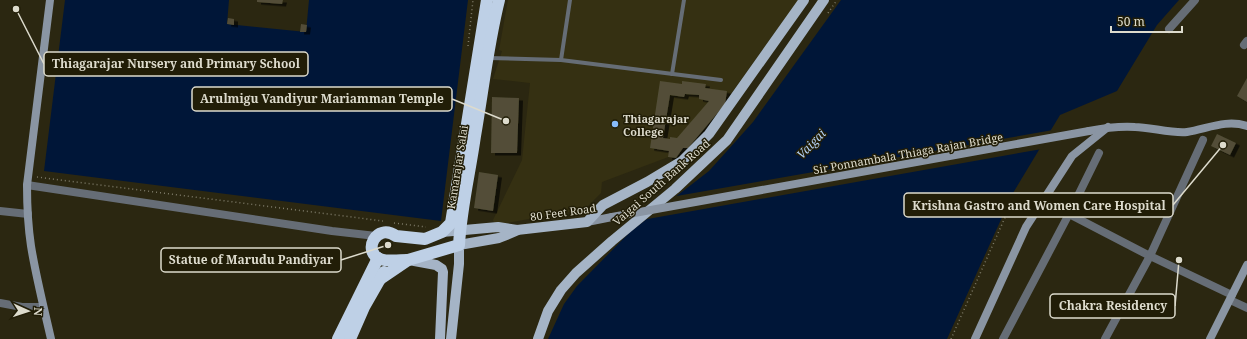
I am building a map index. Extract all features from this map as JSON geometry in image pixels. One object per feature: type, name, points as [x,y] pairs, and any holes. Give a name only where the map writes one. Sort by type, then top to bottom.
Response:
[{"type":"highway","name":"Kamarajar Salai","points":[[459,244],[483,57],[487,0]]},
{"type":"highway","name":"Kamarajar Salai","points":[[442,232],[451,223],[483,57],[499,0]]},
{"type":"highway","points":[[442,232],[425,239],[396,236],[388,232],[380,233],[376,236],[372,243],[372,247],[375,255],[382,260],[408,260],[459,244]]},
{"type":"highway","points":[[338,339],[378,258]]},
{"type":"highway","points":[[350,339],[364,307],[391,260]]},
{"type":"highway","points":[[380,280],[408,260]]},
{"type":"main road","points":[[50,0],[27,185],[31,245],[43,307],[52,339]]},
{"type":"main road","name":"Vaigai South Bank Road","points":[[587,222],[603,205],[682,161],[709,134],[804,0]]},
{"type":"main road","name":"Vaigai South Bank Road","points":[[538,339],[548,311],[561,290],[576,273],[675,189],[727,140],[824,0]]},
{"type":"main road","points":[[975,339],[1026,227],[1072,156],[1108,127],[1135,127],[1185,133],[1213,125],[1233,123],[1247,126]]},
{"type":"main road","name":"Sir Ponnambala Thiaga Rajan Bridge","points":[[612,216],[780,188],[1108,127]]},
{"type":"main road","name":"80 Feet Road","points":[[442,232],[498,227],[517,230],[587,222],[612,216]]},
{"type":"main road","name":"80 Feet Road","points":[[459,244],[499,238],[517,230]]},
{"type":"main road","points":[[451,339],[459,264],[459,244]]},
{"type":"main road","points":[[408,260],[436,265],[442,269],[440,339]]},
{"type":"main road","points":[[1210,339],[1247,265]]},
{"type":"street","points":[[1169,29],[1194,0]]},
{"type":"street","points":[[1105,339],[1150,256],[1203,140]]},
{"type":"street","points":[[1003,339],[1069,214],[1099,153]]},
{"type":"street","points":[[27,185],[332,232],[376,236]]},
{"type":"street","points":[[0,211],[28,214]]},
{"type":"street","points":[[1069,214],[1231,298],[1247,308]]},
{"type":"street","points":[[0,303],[22,307],[43,307]]},
{"type":"lane","points":[[561,60],[570,0]]},
{"type":"lane","points":[[672,74],[684,0]]},
{"type":"lane","points":[[483,57],[561,60],[721,80]]},
{"type":"path","points":[[468,47],[473,0]]},
{"type":"path","points":[[37,177],[383,221]]},
{"type":"path","points":[[952,339],[1007,213],[1017,195]]},
{"type":"path","points":[[391,222],[430,228]]},
{"type":"shaded area","name":"Thiagarajar College","points":[[508,0],[798,0],[730,95],[679,153],[602,182],[601,193],[585,209],[501,224],[494,223],[493,220],[522,160],[530,83],[493,79],[502,51],[499,50]]},
{"type":"water","points":[[65,0],[229,0],[227,24],[306,32],[309,0],[468,0],[441,221],[44,171]]},
{"type":"water","name":"Vaigai","points":[[841,0],[1179,0],[1157,25],[1117,91],[1060,115],[1013,193],[947,339],[548,339],[564,304],[577,286],[630,232],[709,171],[753,122]]},
{"type":"pier","points":[[1053,130],[1042,149],[642,220],[671,197]]},
{"type":"building","points":[[257,0],[283,0],[282,4],[257,2]]},
{"type":"building","points":[[228,18],[234,19],[234,25],[227,24]]},
{"type":"building","points":[[301,24],[307,25],[306,32],[300,32]]},
{"type":"building","points":[[1247,78],[1247,102],[1237,96]]},
{"type":"building","points":[[660,81],[682,84],[682,81],[706,84],[705,88],[727,91],[725,104],[688,148],[683,148],[676,158],[668,157],[669,151],[650,148]],"holes":[[[685,94],[699,95],[699,99],[709,101],[677,138],[663,138],[670,95],[684,97]]]},
{"type":"building","points":[[492,97],[519,98],[517,153],[491,153]]},
{"type":"building","points":[[1217,134],[1236,143],[1230,155],[1211,146]]},
{"type":"building","points":[[479,172],[498,175],[493,211],[474,208]]},
{"type":"place","name":"Thiagarajar Nursery and Primary School","points":[[16,9]]},
{"type":"place","name":"Arulmigu Vandiyur Mariamman Temple","points":[[506,121]]},
{"type":"place","name":"Thiagarajar College","points":[[615,124]]},
{"type":"place","name":"Krishna Gastro and Women Care Hospital","points":[[1223,145]]},
{"type":"place","name":"Statue of Marudu Pandiyar","points":[[388,245]]},
{"type":"place","name":"Chakra Residency","points":[[1179,260]]}]
